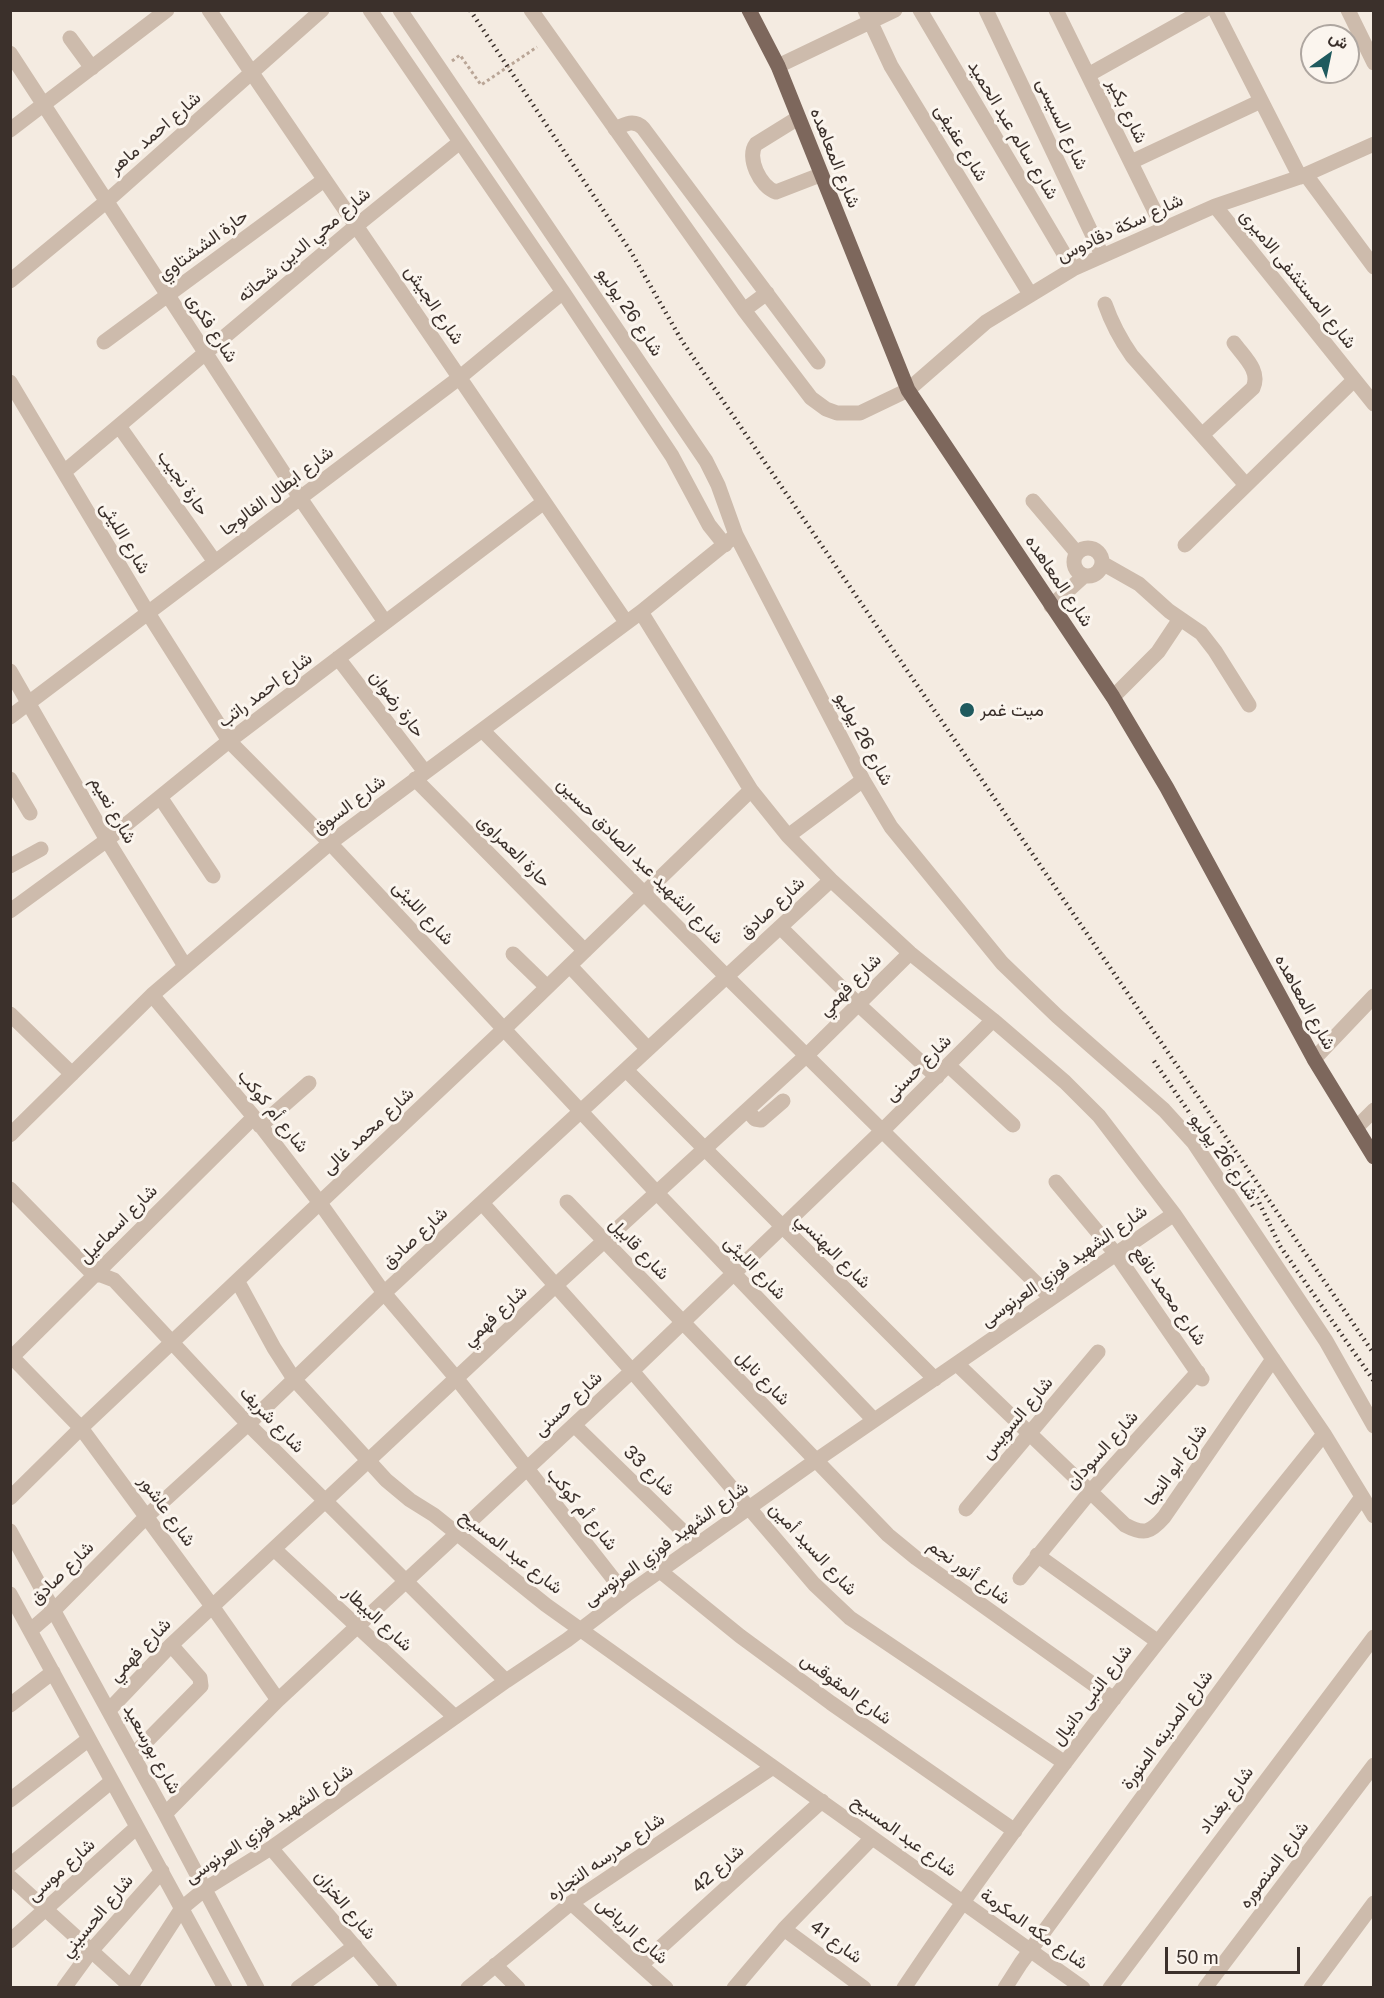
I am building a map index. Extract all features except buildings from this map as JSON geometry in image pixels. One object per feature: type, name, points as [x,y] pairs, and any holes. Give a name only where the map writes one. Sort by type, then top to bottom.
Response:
[{"type":"main road","name":"شارع المعاهده","points":[[749,10],[778,66],[908,390],[1113,697],[1167,788],[1314,1059],[1374,1156]]},
{"type":"street","points":[[10,130],[167,10]]},
{"type":"street","name":"شارع الجيش","points":[[209,10],[626,622]]},
{"type":"street","name":"شارع احمد ماهر","points":[[10,281],[107,201],[322,10]]},
{"type":"street","name":"شارع 26 يوليو","points":[[370,10],[672,456],[709,525],[730,540]]},
{"type":"street","name":"شارع 26 يوليو","points":[[400,10],[692,438],[718,485],[730,540],[891,827],[1002,963],[1057,1016],[1164,1110],[1194,1143],[1326,1341],[1374,1426]]},
{"type":"street","name":"شارع سكة دقادوس","points":[[531,10],[744,310],[811,398],[826,409],[837,413],[860,414],[908,390],[986,322],[1073,269],[1215,206],[1303,176],[1374,144]]},
{"type":"street","points":[[778,66],[867,16],[895,10]]},
{"type":"street","name":"شارع سالم عبد الحميد","points":[[920,10],[1073,269]]},
{"type":"street","name":"شارع السيسى","points":[[986,10],[1102,255]]},
{"type":"street","name":"شارع بكير","points":[[1056,10],[1163,228]]},
{"type":"street","points":[[1088,75],[1204,10]]},
{"type":"street","points":[[1215,10],[1261,101],[1303,176],[1374,267]]},
{"type":"street","points":[[1348,10],[1374,63]]},
{"type":"street","name":"شارع عفيفى","points":[[867,16],[891,66],[1030,294]]},
{"type":"street","points":[[70,38],[92,68]]},
{"type":"street","name":"شارع فكرى","points":[[10,52],[300,498],[385,622]]},
{"type":"street","points":[[1131,162],[1261,101]]},
{"type":"street","points":[[798,118],[756,144],[752,158],[766,188],[776,192],[820,175]]},
{"type":"street","points":[[615,129],[630,122],[639,124],[643,128],[818,362]]},
{"type":"street","name":"شارع محي الدين شحاته","points":[[64,472],[356,226],[460,142]]},
{"type":"street","name":"حارة الششتاوي","points":[[104,342],[324,180]]},
{"type":"street","name":"شارع المستشفى الاميرى","points":[[1215,206],[1374,404]]},
{"type":"street","name":"شارع ابطال الفالوجا","points":[[10,717],[459,378],[563,292]]},
{"type":"street","points":[[744,310],[767,293]]},
{"type":"street","points":[[1105,304],[1111,323],[1126,348],[1246,485]]},
{"type":"street","points":[[1202,435],[1253,388],[1257,379],[1255,372],[1234,343]]},
{"type":"street","points":[[1185,545],[1354,380]]},
{"type":"street","name":"شارع الليثى","points":[[10,382],[148,614],[229,741],[330,843],[657,1193],[874,1420]]},
{"type":"street","name":"حارة نجيب","points":[[119,426],[215,562]]},
{"type":"street","points":[[1033,501],[1077,553]]},
{"type":"street","name":"شارع احمد راتب","points":[[10,911],[107,840],[229,741],[543,502]]},
{"type":"street","name":"شارع السوق","points":[[10,1135],[152,995],[330,843],[641,612],[730,540]]},
{"type":"street","points":[[1084,576],[1075,568],[1074,558],[1082,549],[1093,549],[1098,552],[1102,563],[1139,584],[1180,619],[1201,633],[1249,705]]},
{"type":"street","points":[[1051,606],[1084,576],[1096,573],[1102,563]]},
{"type":"street","points":[[641,612],[751,790],[788,836],[909,953],[993,1020],[1065,1082],[1099,1116],[1174,1214],[1324,1434],[1370,1506]]},
{"type":"street","points":[[1113,697],[1158,652],[1180,619]]},
{"type":"street","name":"حارة رضوان","points":[[338,658],[420,776]]},
{"type":"street","name":"شارع نعيم","points":[[10,671],[107,840],[185,966]]},
{"type":"street","name":"شارع الشهيد عبد الصادق حسين","points":[[482,730],[1051,1298]]},
{"type":"street","name":"حارة العمراوى","points":[[420,776],[585,951]]},
{"type":"street","points":[[10,779],[30,813]]},
{"type":"street","points":[[788,836],[863,780]]},
{"type":"street","name":"شارع محمد غالى","points":[[10,1498],[81,1428],[570,966],[751,790]]},
{"type":"street","points":[[160,797],[213,876]]},
{"type":"street","points":[[10,866],[41,849]]},
{"type":"street","name":"شارع صادق","points":[[31,1630],[54,1610],[147,1516],[248,1424],[384,1293],[831,880]]},
{"type":"street","points":[[780,927],[859,1005],[937,1077]]},
{"type":"street","name":"شارع فهمي","points":[[109,1710],[212,1606],[807,1055],[909,953]]},
{"type":"street","points":[[513,954],[548,987]]},
{"type":"street","points":[[570,966],[648,1049]]},
{"type":"street","name":"شارع أم كوكب","points":[[152,995],[257,1121],[320,1203],[384,1293],[457,1379],[626,1595]]},
{"type":"street","points":[[1314,1059],[1374,996]]},
{"type":"street","points":[[10,1014],[72,1074]]},
{"type":"street","name":"شارع حسنى","points":[[165,1814],[278,1700],[632,1371],[884,1130],[993,1020]]},
{"type":"street","points":[[948,1065],[1013,1125]]},
{"type":"street","name":"شارع البهنسي","points":[[626,1070],[703,1150],[935,1379]]},
{"type":"street","name":"شارع اسماعيل","points":[[11,1357],[257,1121],[309,1083]]},
{"type":"street","points":[[747,1110],[755,1119],[761,1120],[783,1101]]},
{"type":"street","points":[[1356,1128],[1374,1110]]},
{"type":"street","name":"شارع محمد نافع","points":[[1056,1182],[1116,1254],[1200,1376]]},
{"type":"street","name":"شارع شريف","points":[[10,1189],[94,1275],[108,1276],[114,1280],[248,1424],[506,1681]]},
{"type":"street","name":"شارع قابيل","points":[[567,1202],[682,1323]]},
{"type":"street","name":"شارع السيد أمين","points":[[482,1203],[632,1371],[814,1584],[850,1618],[1065,1763]]},
{"type":"street","name":"شارع الشهيد فوزي العرنوسى","points":[[130,1987],[182,1908],[205,1889],[272,1848],[815,1461],[1174,1214]]},
{"type":"street","name":"شارع عبد المسيح","points":[[238,1282],[269,1340],[294,1379],[386,1480],[546,1605],[962,1902]]},
{"type":"street","name":"شارع نايل","points":[[682,1323],[815,1461]]},
{"type":"street","name":"شارع السويس","points":[[966,1509],[1098,1352]]},
{"type":"street","name":"شارع عاشور","points":[[11,1357],[81,1428],[147,1516],[278,1700]]},
{"type":"street","name":"شارع ابو النجا","points":[[957,1364],[1125,1525],[1144,1532],[1154,1528],[1164,1517],[1273,1359]]},
{"type":"street","name":"شارع السودان","points":[[1020,1578],[1090,1492],[1200,1376]]},
{"type":"street","name":"شارع 33","points":[[574,1425],[697,1545]]},
{"type":"street","name":"شارع النبى دانيال","points":[[904,1988],[962,1902],[1157,1641],[1324,1434]]},
{"type":"street","name":"شارع أنور نجم","points":[[815,1461],[888,1535],[916,1558],[1114,1699]]},
{"type":"street","name":"شارع المدينه المنورة","points":[[1005,1988],[1030,1950],[1370,1506]]},
{"type":"street","name":"شارع بورسعيد","points":[[10,1531],[109,1710],[257,1988]]},
{"type":"street","name":"شارع البيطار","points":[[274,1549],[455,1718]]},
{"type":"street","points":[[1037,1555],[1157,1641]]},
{"type":"street","name":"شارع المقوقس","points":[[660,1571],[740,1636],[831,1703],[1015,1831]]},
{"type":"street","points":[[10,1594],[225,1988]]},
{"type":"street","name":"شارع بغداد","points":[[1110,1988],[1374,1637]]},
{"type":"street","points":[[133,1755],[201,1686],[200,1678],[171,1645]]},
{"type":"street","points":[[10,1705],[53,1672]]},
{"type":"street","points":[[10,1800],[89,1739]]},
{"type":"street","name":"شارع المنصوره","points":[[1205,1988],[1374,1765]]},
{"type":"street","name":"شارع مدرسه التجاره","points":[[468,1988],[572,1903],[773,1767]]},
{"type":"street","points":[[10,1865],[112,1781]]},
{"type":"street","name":"شارع 42","points":[[641,1965],[822,1802]]},
{"type":"street","name":"شارع موسى","points":[[10,1941],[137,1827]]},
{"type":"street","points":[[734,1988],[784,1929],[872,1838]]},
{"type":"street","name":"شارع الخزان","points":[[272,1848],[390,1988]]},
{"type":"street","name":"شارع الحسيني","points":[[64,1988],[91,1951],[162,1871]]},
{"type":"street","points":[[10,1876],[130,1987]]},
{"type":"street","name":"شارع مكه المكرمة","points":[[962,1902],[1083,1988]]},
{"type":"street","name":"شارع الرياض","points":[[572,1903],[666,1988]]},
{"type":"street","points":[[1311,1988],[1374,1903]]},
{"type":"street","name":"شارع 41","points":[[784,1929],[864,1988]]},
{"type":"street","points":[[298,1988],[355,1946]]},
{"type":"street","points":[[495,1965],[518,1988]]},
{"type":"path","points":[[440,69],[460,55],[481,85],[551,38]]},
{"type":"railway","points":[[470,10],[631,252],[682,341],[1374,1354]]},
{"type":"railway","points":[[1154,1061],[1255,1209]]},
{"type":"railway","points":[[1254,1192],[1280,1246],[1374,1381]]},
{"type":"place","name":"ميت غمر","points":[[967,710]]}]
